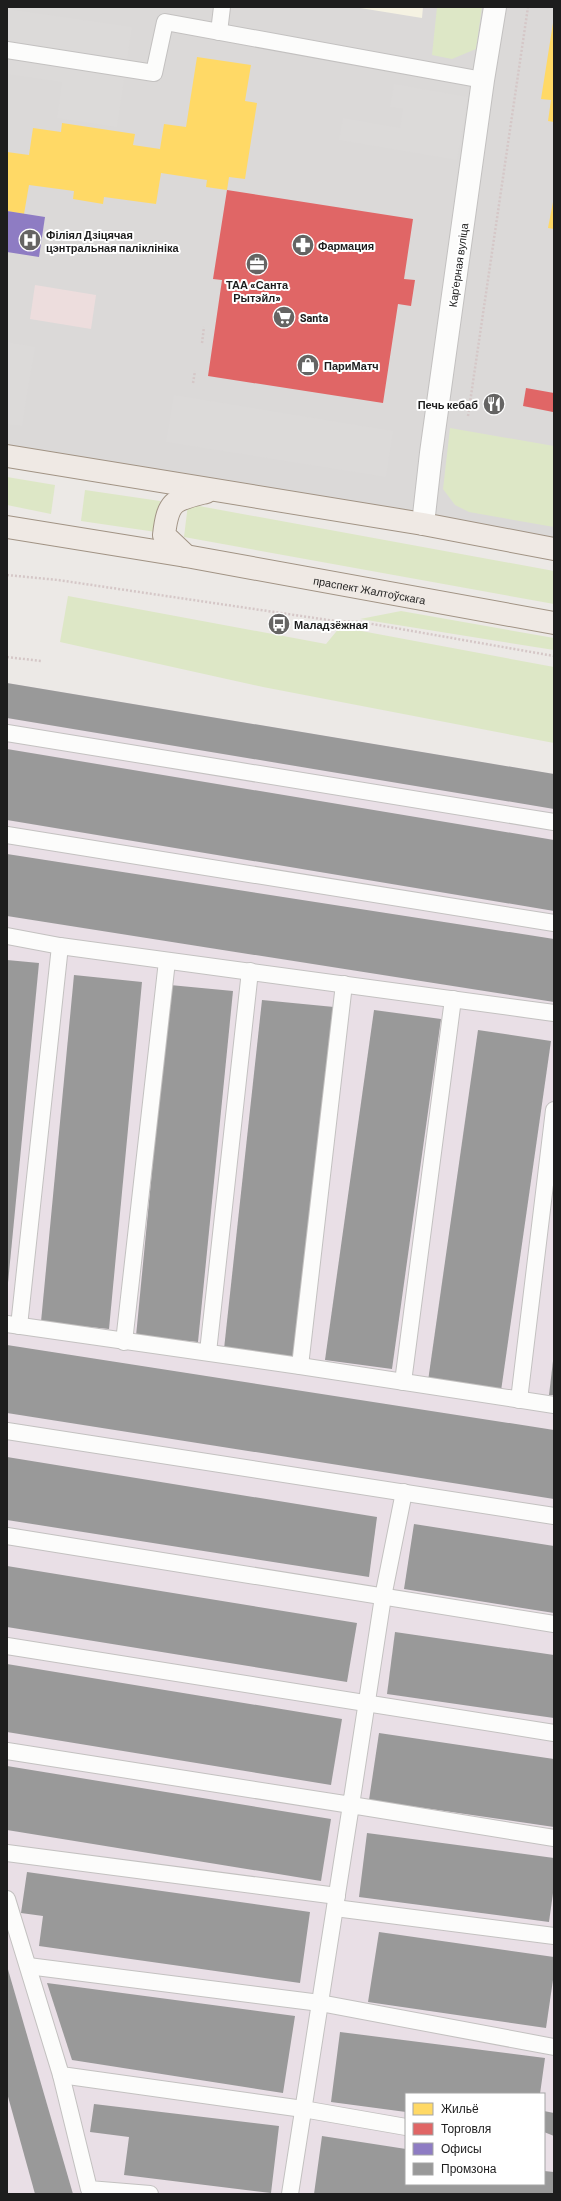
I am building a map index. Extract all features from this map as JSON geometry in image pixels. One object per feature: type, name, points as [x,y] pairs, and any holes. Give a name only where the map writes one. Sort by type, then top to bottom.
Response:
[{"type":"main road","points":[[7,456],[423,524],[554,549]]},
{"type":"main road","points":[[186,556],[164,535],[166,514],[177,499],[215,490]]},
{"type":"main road","name":"праспект Жалтоўскага","points":[[7,526],[186,556],[554,623]]},
{"type":"street","name":"Карʼерная вуліца","points":[[423,524],[483,80],[495,7]]},
{"type":"lane","points":[[218,32],[222,7]]},
{"type":"lane","points":[[7,50],[154,73],[165,22],[483,80]]},
{"type":"lane","points":[[7,733],[554,822]]},
{"type":"lane","points":[[7,835],[554,923]]},
{"type":"lane","points":[[7,936],[60,946],[554,1013]]},
{"type":"lane","points":[[60,946],[13,1325],[124,1342],[208,1352],[554,1405]]},
{"type":"lane","points":[[124,1342],[167,961]]},
{"type":"lane","points":[[208,1352],[250,972]]},
{"type":"lane","points":[[300,1366],[344,984]]},
{"type":"lane","points":[[403,1382],[453,999]]},
{"type":"lane","points":[[519,1400],[554,1110]]},
{"type":"lane","points":[[7,1431],[554,1516]]},
{"type":"lane","points":[[290,2194],[383,1596],[404,1492]]},
{"type":"lane","points":[[7,1536],[554,1624]]},
{"type":"lane","points":[[7,1646],[554,1732]]},
{"type":"lane","points":[[7,1752],[554,1838]]},
{"type":"lane","points":[[7,1853],[554,1936]]},
{"type":"lane","points":[[7,1899],[61,2075],[89,2192],[150,2194]]},
{"type":"lane","points":[[28,1966],[320,2003],[554,2047]]},
{"type":"lane","points":[[61,2075],[303,2109],[405,2127]]},
{"type":"path","points":[[468,416],[528,7]]},
{"type":"path","points":[[202,343],[204,327]]},
{"type":"path","points":[[194,383],[195,371]]},
{"type":"path","points":[[7,575],[58,580],[335,621],[361,622],[554,656]]},
{"type":"path","points":[[7,657],[41,661]]},
{"type":"shaded area","points":[[7,7],[554,7],[554,543],[7,448]]},
{"type":"shaded area","points":[[354,7],[423,7],[422,18]]},
{"type":"shaded area","points":[[7,9],[132,27],[117,127],[57,118],[62,82],[7,74]]},
{"type":"shaded area","points":[[394,84],[468,97],[457,160],[339,140],[343,118],[400,128],[403,109],[390,107]]},
{"type":"shaded area","points":[[35,285],[96,295],[91,329],[30,319]]},
{"type":"shaded area","points":[[7,342],[35,347],[22,426],[7,424]]},
{"type":"shaded area","points":[[174,395],[393,431],[386,477],[166,442]]},
{"type":"shaded area","points":[[7,683],[554,774],[554,2194],[7,2194]]},
{"type":"green space","points":[[437,7],[482,7],[476,49],[452,59],[432,55]]},
{"type":"green space","points":[[450,428],[554,446],[554,527],[469,512],[455,505],[443,489]]},
{"type":"green space","points":[[7,477],[55,485],[51,514],[7,505]]},
{"type":"green space","points":[[85,490],[160,501],[156,532],[81,521]]},
{"type":"green space","points":[[188,504],[554,571],[554,604],[184,537]]},
{"type":"green space","points":[[68,596],[326,644],[340,627],[554,667],[554,743],[263,687],[60,642]]},
{"type":"green space","points":[[401,611],[554,638],[554,650],[360,619]]},
{"type":"building: Жильё","points":[[553,23],[554,122],[548,121],[551,100],[541,99]]},
{"type":"building: Жильё","points":[[197,57],[251,65],[245,101],[257,103],[245,179],[229,177],[227,190],[206,187],[207,180],[161,173],[156,204],[104,197],[103,204],[73,199],[74,191],[29,185],[24,214],[7,211],[7,152],[29,155],[33,128],[61,132],[62,123],[135,134],[133,145],[160,149],[164,124],[186,127]]},
{"type":"building: Жильё","points":[[554,202],[554,229],[548,228]]},
{"type":"building: Торговля","points":[[227,190],[413,219],[404,279],[415,280],[411,306],[398,304],[383,403],[208,376],[222,280],[213,279]]},
{"type":"building: Торговля","points":[[526,388],[554,393],[553,412],[523,406]]},
{"type":"building: Офисы","points":[[7,211],[45,217],[39,257],[7,252]]},
{"type":"building: Промзона","points":[[7,683],[554,774],[554,809],[7,718]]},
{"type":"building: Промзона","points":[[7,749],[554,840],[554,911],[7,820]]},
{"type":"building: Промзона","points":[[7,854],[554,939],[554,1002],[7,916]]},
{"type":"building: Промзона","points":[[7,960],[39,963],[8,1283],[7,1283]]},
{"type":"building: Промзона","points":[[74,975],[142,982],[109,1329],[41,1322]]},
{"type":"building: Промзона","points":[[170,985],[233,991],[198,1342],[136,1336]]},
{"type":"building: Промзона","points":[[262,1000],[334,1007],[296,1357],[224,1349]]},
{"type":"building: Промзона","points":[[374,1010],[441,1019],[392,1369],[325,1360]]},
{"type":"building: Промзона","points":[[478,1030],[551,1041],[501,1391],[428,1381]]},
{"type":"building: Промзона","points":[[7,1345],[554,1430],[554,1499],[7,1413]]},
{"type":"building: Промзона","points":[[553,1361],[554,1395],[549,1395]]},
{"type":"building: Промзона","points":[[7,1457],[377,1517],[369,1577],[7,1520]]},
{"type":"building: Промзона","points":[[414,1524],[554,1546],[554,1613],[404,1589]]},
{"type":"building: Промзона","points":[[7,1566],[357,1623],[347,1682],[7,1627]]},
{"type":"building: Промзона","points":[[395,1632],[554,1655],[554,1718],[387,1694]]},
{"type":"building: Промзона","points":[[7,1664],[342,1719],[331,1785],[7,1732]]},
{"type":"building: Промзона","points":[[379,1733],[554,1759],[554,1827],[369,1800]]},
{"type":"building: Промзона","points":[[7,1766],[331,1819],[321,1881],[7,1830]]},
{"type":"building: Промзона","points":[[367,1833],[554,1858],[554,1886],[549,1922],[359,1897]]},
{"type":"building: Промзона","points":[[27,1872],[310,1912],[300,1983],[39,1946],[43,1916],[21,1913]]},
{"type":"building: Промзона","points":[[379,1932],[554,1957],[554,1973],[546,2028],[368,2002]]},
{"type":"building: Промзона","points":[[7,1966],[73,2194],[35,2194],[7,2093]]},
{"type":"building: Промзона","points":[[47,1983],[295,2016],[283,2093],[72,2060]]},
{"type":"building: Промзона","points":[[340,2032],[545,2058],[540,2093],[405,2093],[405,2112],[331,2102]]},
{"type":"building: Промзона","points":[[94,2104],[279,2126],[271,2193],[124,2175],[129,2137],[90,2132]]},
{"type":"building: Промзона","points":[[545,2111],[554,2113],[554,2136],[545,2132]]},
{"type":"building: Промзона","points":[[322,2136],[405,2149],[405,2185],[545,2185],[545,2171],[554,2172],[554,2194],[314,2194]]},
{"type":"place","name":"Філіял Дзіцячая цэнтральная паліклініка","points":[[30,240]]},
{"type":"place","name":"Фармация","points":[[303,245]]},
{"type":"place","name":"ТАА «Санта Рытэйл»","points":[[257,264]]},
{"type":"place","name":"Santa","points":[[284,317]]},
{"type":"place","name":"ПариМатч","points":[[308,365]]},
{"type":"place","name":"Печь кебаб","points":[[494,404]]},
{"type":"place","name":"Маладзёжная","points":[[279,624]]}]
